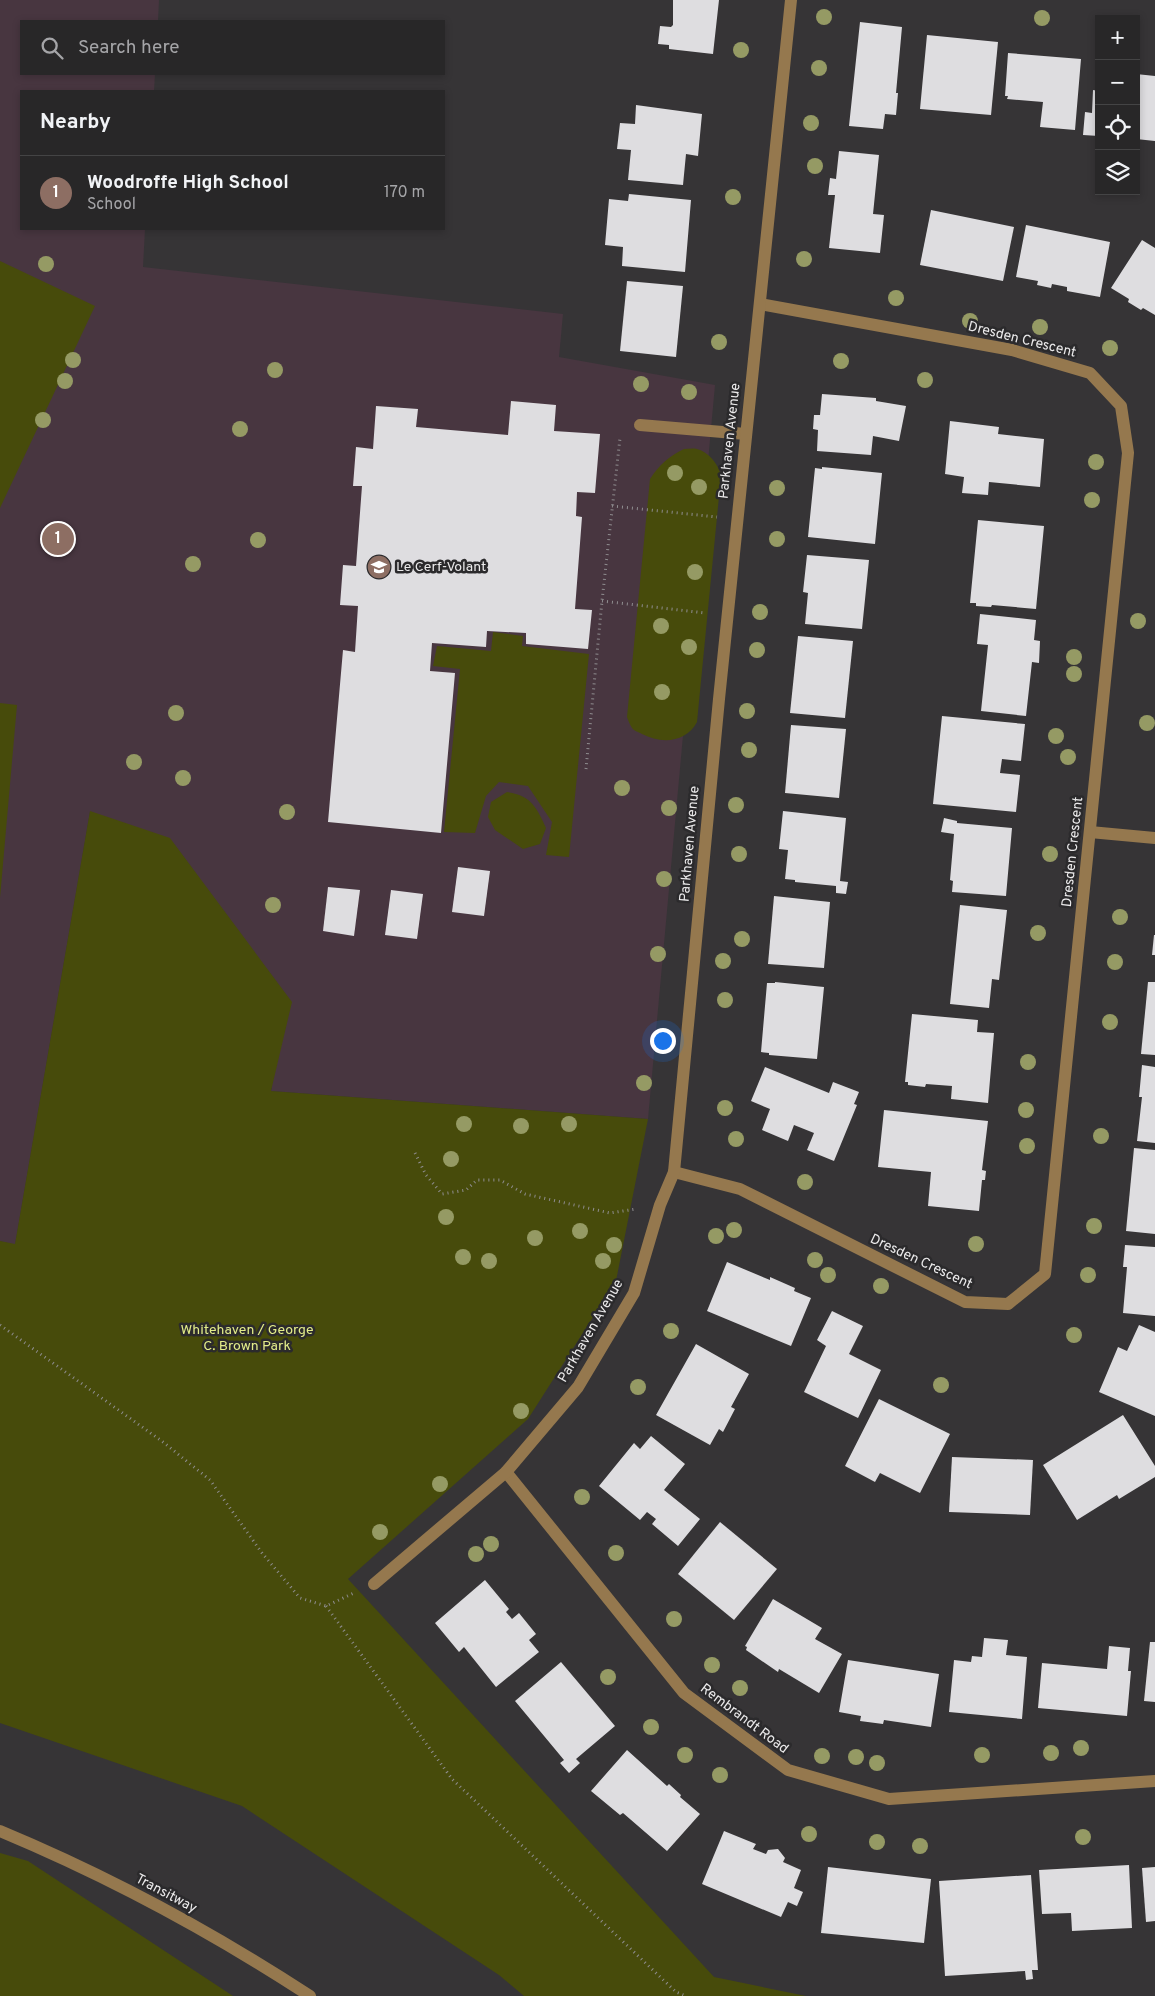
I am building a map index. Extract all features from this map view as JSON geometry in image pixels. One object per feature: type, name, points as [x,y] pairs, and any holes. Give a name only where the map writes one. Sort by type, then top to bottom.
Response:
[{"type":"street","name":"Parkhaven Avenue","points":[[374,1584],[506,1472],[578,1387],[634,1293],[660,1205],[674,1172],[746,434],[792,0]]},
{"type":"street","name":"Dresden Crescent","points":[[674,1172],[740,1190],[965,1302],[1008,1304],[1045,1274],[1128,453],[1121,406],[1090,373],[1012,350],[760,304]]},
{"type":"street","points":[[640,425],[746,434]]},
{"type":"street","points":[[1090,832],[1155,838]]},
{"type":"street","name":"Rembrandt Road","points":[[506,1472],[684,1693],[788,1770],[889,1799],[1155,1781]]},
{"type":"street","name":"Transitway","points":[[0,1831],[100,1876],[176,1916],[310,1996]]},
{"type":"path","points":[[586,769],[620,437]]},
{"type":"path","points":[[612,506],[738,519]]},
{"type":"path","points":[[602,601],[728,615]]},
{"type":"path","points":[[415,1153],[426,1175],[442,1194],[466,1190],[477,1180],[500,1180],[526,1194],[610,1213],[660,1205]]},
{"type":"path","points":[[0,1325],[163,1442],[210,1480],[262,1553],[300,1598],[326,1606],[452,1779],[676,1992],[686,1996]]},
{"type":"path","points":[[326,1606],[374,1584]]},
{"type":"shaded area","points":[[0,0],[159,0],[158,20],[20,20],[20,75],[155,75],[154,90],[20,90],[20,230],[145,230],[143,267],[563,314],[559,357],[715,385],[648,1119],[271,1091],[272,1087],[90,812],[15,1245],[0,1241]]},
{"type":"green space","points":[[0,261],[95,306],[0,508]]},
{"type":"green space","points":[[684,449],[695,449],[706,453],[716,463],[721,476],[697,722],[692,729],[680,738],[665,740],[649,737],[634,730],[627,717],[650,479],[665,461]]},
{"type":"green space","points":[[493,632],[523,636],[522,646],[589,654],[569,857],[546,855],[552,822],[528,786],[499,782],[486,796],[475,833],[444,832],[460,669],[433,666],[437,646],[491,651]]},
{"type":"green space","points":[[0,703],[17,705],[0,898]]},
{"type":"green space","points":[[507,792],[528,799],[536,809],[546,828],[540,844],[523,849],[495,830],[488,817],[491,802]]},
{"type":"green space","name":"Whitehaven / George C. Brown Park","points":[[90,811],[170,838],[292,1002],[271,1091],[648,1119],[616,1281],[528,1419],[348,1579],[714,1977],[806,1996],[524,1996],[499,1975],[242,1806],[0,1723],[0,1241],[15,1244]]},
{"type":"green space","points":[[0,1853],[28,1861],[233,1996],[0,1996]]},
{"type":"building","points":[[673,0],[719,0],[713,54],[669,49],[669,45],[658,44],[660,26],[671,27],[673,25]]},
{"type":"building","points":[[860,22],[902,27],[896,115],[885,114],[883,129],[849,126]]},
{"type":"building","points":[[927,35],[998,42],[991,115],[920,109]]},
{"type":"building","points":[[1008,53],[1081,59],[1075,130],[1040,127],[1043,102],[1007,99],[1008,96],[1005,96]]},
{"type":"building","points":[[1140,74],[1155,76],[1155,141],[1140,139]]},
{"type":"building","points":[[1093,90],[1095,90],[1095,136],[1083,135],[1085,112],[1092,113]]},
{"type":"building","points":[[636,105],[702,114],[698,156],[686,154],[683,185],[628,180],[631,150],[617,149],[620,123],[635,124]]},
{"type":"building","points":[[839,151],[879,155],[873,214],[884,215],[880,253],[829,248],[835,195],[828,195],[830,178],[836,179]]},
{"type":"building","points":[[629,194],[691,200],[685,272],[622,266],[623,247],[605,245],[609,199],[628,201]]},
{"type":"building","points":[[931,210],[1014,227],[1003,281],[920,265]]},
{"type":"building","points":[[1026,225],[1110,242],[1100,297],[1067,291],[1067,287],[1052,284],[1051,288],[1037,285],[1038,281],[1016,277]]},
{"type":"building","points":[[1142,240],[1155,248],[1155,315],[1143,308],[1141,310],[1128,302],[1129,299],[1111,288]]},
{"type":"building","points":[[627,281],[683,286],[676,357],[620,351]]},
{"type":"building","points":[[822,394],[876,398],[876,401],[906,406],[899,441],[873,436],[871,455],[817,451],[818,430],[813,429],[814,415],[820,415]]},
{"type":"building","points":[[511,401],[556,405],[554,431],[600,434],[595,493],[577,492],[576,516],[582,517],[575,609],[592,610],[588,649],[526,644],[526,633],[487,631],[486,647],[432,643],[430,671],[455,673],[441,833],[328,822],[343,650],[355,652],[358,606],[340,605],[343,565],[356,566],[362,486],[353,486],[356,447],[373,449],[376,406],[418,409],[416,427],[508,435]]},
{"type":"building","points":[[950,421],[999,427],[998,434],[1044,439],[1040,487],[989,482],[988,495],[962,493],[964,477],[945,474]]},
{"type":"building","points":[[822,467],[882,473],[875,544],[808,537],[815,468],[822,469]]},
{"type":"building","points":[[978,520],[1044,526],[1036,609],[992,605],[991,607],[976,606],[976,603],[970,603]]},
{"type":"building","points":[[807,555],[869,560],[862,629],[805,624],[808,593],[803,592]]},
{"type":"building","points":[[980,614],[1036,620],[1034,640],[1040,641],[1039,663],[1032,662],[1026,716],[981,711],[988,645],[977,644]]},
{"type":"building","points":[[798,636],[853,641],[845,718],[790,713]]},
{"type":"building","points":[[942,716],[1025,724],[1021,761],[1002,759],[1000,773],[1020,775],[1016,812],[933,804]]},
{"type":"building","points":[[791,725],[846,729],[839,798],[785,793]]},
{"type":"building","points":[[783,811],[846,818],[840,881],[848,882],[846,894],[836,893],[836,886],[795,882],[795,880],[785,879],[788,850],[779,849]]},
{"type":"building","points":[[944,818],[957,821],[957,823],[1012,828],[1006,896],[952,892],[953,881],[950,880],[954,834],[941,832]]},
{"type":"building","points":[[458,867],[490,871],[484,916],[452,912]]},
{"type":"building","points":[[328,887],[360,890],[354,936],[323,931]]},
{"type":"building","points":[[391,890],[423,894],[417,939],[385,935]]},
{"type":"building","points":[[774,896],[830,902],[824,968],[768,964]]},
{"type":"building","points":[[960,905],[1007,910],[999,980],[992,979],[989,1008],[950,1004]]},
{"type":"building","points":[[1154,935],[1155,955],[1152,955]]},
{"type":"building","points":[[775,982],[824,987],[817,1059],[769,1055],[769,1053],[761,1052],[767,983]]},
{"type":"building","points":[[1148,982],[1155,982],[1155,1055],[1141,1054]]},
{"type":"building","points":[[912,1014],[978,1020],[977,1032],[994,1033],[988,1103],[951,1099],[952,1086],[926,1084],[925,1087],[908,1085],[908,1082],[905,1082]]},
{"type":"building","points":[[1142,1065],[1155,1067],[1155,1143],[1137,1141],[1142,1097],[1139,1097]]},
{"type":"building","points":[[765,1067],[829,1093],[833,1082],[859,1092],[854,1104],[857,1105],[834,1161],[807,1150],[814,1133],[794,1125],[788,1141],[762,1130],[770,1109],[751,1101]]},
{"type":"building","points":[[884,1110],[988,1121],[982,1170],[986,1171],[985,1180],[982,1180],[979,1211],[928,1206],[931,1172],[878,1167]]},
{"type":"building","points":[[1134,1148],[1155,1150],[1155,1234],[1126,1231]]},
{"type":"building","points":[[1125,1245],[1155,1247],[1155,1316],[1123,1313],[1127,1267],[1123,1267]]},
{"type":"building","points":[[727,1262],[770,1280],[770,1277],[795,1288],[794,1291],[811,1298],[791,1346],[707,1311]]},
{"type":"building","points":[[832,1311],[863,1326],[849,1354],[881,1370],[858,1418],[804,1392],[826,1346],[817,1340]]},
{"type":"building","points":[[1139,1325],[1155,1332],[1155,1416],[1099,1392],[1118,1347],[1127,1351]]},
{"type":"building","points":[[696,1344],[749,1374],[731,1407],[735,1409],[723,1432],[719,1429],[710,1445],[656,1415]]},
{"type":"building","points":[[879,1399],[950,1434],[920,1493],[880,1473],[875,1482],[845,1466]]},
{"type":"building","points":[[1123,1415],[1155,1466],[1155,1477],[1119,1499],[1117,1495],[1077,1520],[1043,1465]]},
{"type":"building","points":[[651,1436],[685,1464],[664,1490],[700,1519],[678,1546],[652,1524],[656,1519],[647,1512],[640,1520],[599,1486],[634,1443],[640,1449]]},
{"type":"building","points":[[952,1457],[1033,1460],[1030,1515],[949,1512]]},
{"type":"building","points":[[720,1522],[777,1569],[734,1620],[678,1574]]},
{"type":"building","points":[[485,1580],[509,1609],[506,1612],[512,1619],[519,1613],[536,1634],[529,1640],[539,1652],[496,1687],[464,1647],[459,1652],[435,1623]]},
{"type":"building","points":[[773,1599],[822,1628],[815,1639],[842,1654],[819,1693],[779,1669],[778,1672],[746,1650],[747,1647],[745,1646]]},
{"type":"building","points":[[984,1638],[1008,1640],[1006,1655],[1027,1657],[1022,1719],[949,1712],[954,1660],[971,1662],[972,1656],[982,1657]]},
{"type":"building","points":[[1150,1642],[1155,1642],[1155,1702],[1144,1701]]},
{"type":"building","points":[[1109,1646],[1130,1648],[1128,1671],[1131,1671],[1127,1716],[1038,1708],[1042,1663],[1107,1669]]},
{"type":"building","points":[[848,1660],[939,1674],[931,1727],[884,1720],[883,1724],[860,1721],[861,1716],[839,1712]]},
{"type":"building","points":[[561,1662],[615,1726],[576,1759],[580,1763],[569,1773],[560,1763],[564,1760],[515,1701]]},
{"type":"building","points":[[627,1750],[667,1786],[669,1784],[681,1795],[680,1797],[700,1814],[667,1851],[623,1813],[620,1815],[591,1791]]},
{"type":"building","points":[[724,1831],[756,1844],[753,1849],[766,1854],[768,1850],[778,1849],[785,1858],[783,1862],[801,1870],[794,1888],[803,1892],[797,1906],[788,1902],[781,1917],[702,1884]]},
{"type":"building","points":[[1129,1865],[1132,1928],[1072,1931],[1071,1913],[1042,1914],[1039,1870]]},
{"type":"building","points":[[828,1867],[931,1879],[924,1943],[821,1933]]},
{"type":"building","points":[[1155,1867],[1155,1921],[1146,1922],[1142,1868]]},
{"type":"building","points":[[1031,1875],[1038,1970],[1032,1970],[1033,1979],[1026,1980],[1025,1971],[945,1976],[939,1881]]},
{"type":"place","name":"Woodroffe High School","points":[[58,539]]},
{"type":"place","name":"Le Cerf-Volant","points":[[379,567]]}]
